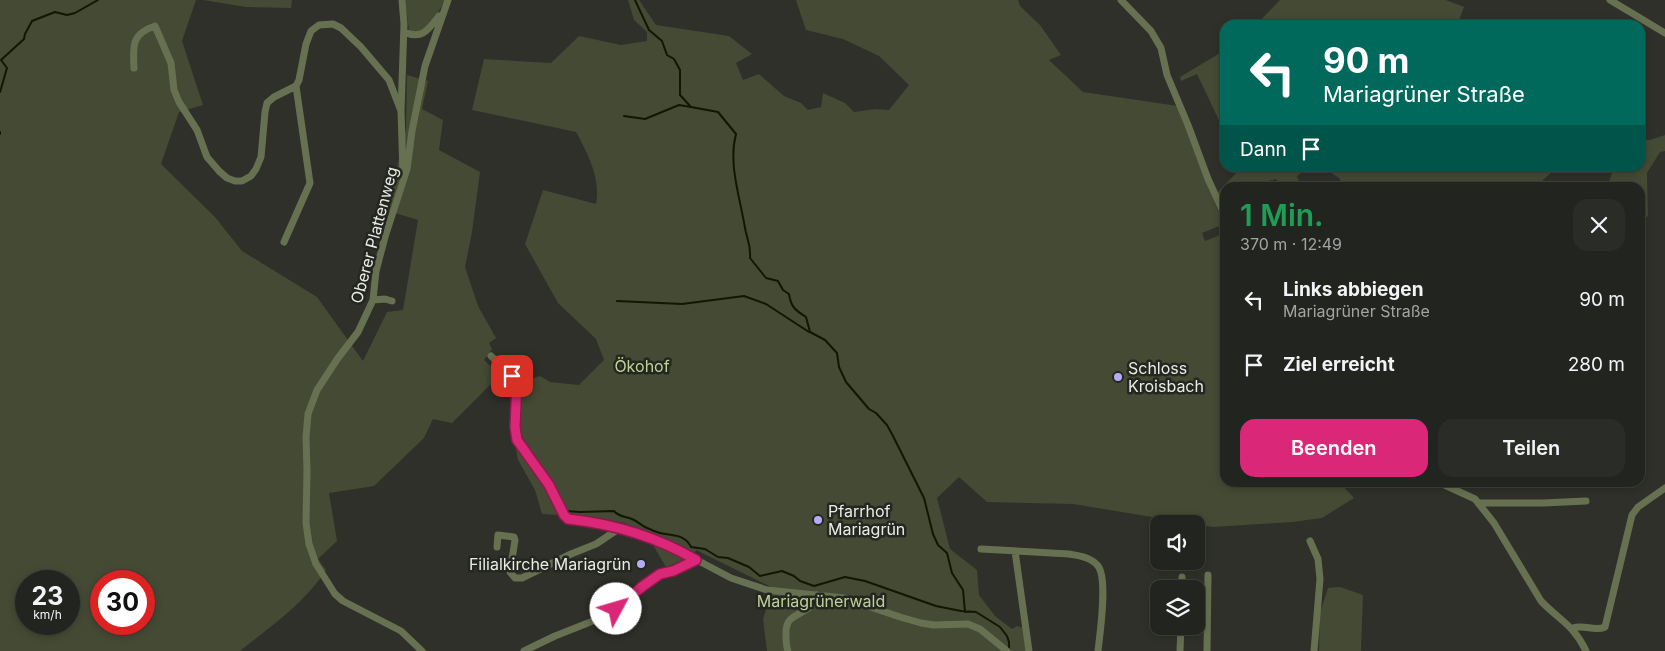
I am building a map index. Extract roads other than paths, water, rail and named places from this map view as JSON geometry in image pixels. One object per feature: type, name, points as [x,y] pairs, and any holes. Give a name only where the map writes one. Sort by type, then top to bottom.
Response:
[{"type":"street","points":[[402,0],[404,32],[400,111],[403,179]]},
{"type":"street","name":"Oberer Plattenweg","points":[[422,651],[402,631],[343,601],[323,578],[309,544],[306,522],[308,471],[306,453],[308,414],[317,390],[358,332],[373,300],[376,271],[384,237],[407,169],[412,130],[425,66],[448,0]]},
{"type":"street","points":[[1121,0],[1151,31],[1161,48],[1167,75],[1220,205]]},
{"type":"street","points":[[1610,0],[1643,20]]},
{"type":"street","points":[[404,32],[414,36],[423,33],[443,12]]},
{"type":"street","points":[[1645,21],[1665,33]]},
{"type":"street","points":[[284,242],[310,183],[296,86],[311,31],[319,25],[333,24],[341,28],[382,70],[393,90],[400,111]]},
{"type":"street","points":[[134,68],[133,45],[139,33],[154,26],[171,63],[174,90],[179,102],[189,114],[197,130],[207,157],[227,178],[238,182],[242,182],[251,176],[260,162],[267,103],[274,97],[296,86]]},
{"type":"street","points":[[373,300],[385,299],[392,301]]},
{"type":"street","points":[[491,356],[517,381],[515,427],[517,440],[549,485],[564,515],[568,519],[620,528],[660,542],[731,578],[759,588],[844,598],[896,616],[934,625],[968,624],[980,629],[1006,649]]},
{"type":"street","points":[[1448,487],[1479,503],[1494,523],[1541,601],[1550,611],[1573,628],[1586,651]]},
{"type":"street","points":[[1573,628],[1579,626],[1599,629],[1605,627],[1632,515],[1638,507],[1665,488]]},
{"type":"street","points":[[1479,503],[1586,501]]},
{"type":"street","points":[[496,547],[498,535],[514,537],[510,572],[516,578],[522,578],[596,544],[620,528]]},
{"type":"street","points":[[1310,541],[1318,559],[1320,579],[1314,651]]},
{"type":"street","points":[[981,549],[1070,554],[1084,557],[1093,562],[1099,568],[1103,582],[1098,651]]},
{"type":"street","points":[[1015,551],[1029,651]]},
{"type":"street","points":[[524,651],[555,636],[603,617],[660,574],[673,571],[696,560]]},
{"type":"street","points":[[1208,575],[1208,651]]},
{"type":"street","points":[[788,651],[786,633],[788,622],[791,618],[812,605],[817,595]]},
{"type":"street","points":[[1180,651],[1181,635]]},
{"type":"waterway","points":[[0,92],[7,68],[1,60],[24,39],[32,21],[55,12],[67,15],[75,13],[98,0]]},
{"type":"waterway","points":[[635,0],[649,30],[662,41],[667,55],[674,59],[680,70],[680,95],[691,107],[718,112],[736,134],[733,157],[734,169],[750,258],[766,278],[778,281],[783,290],[789,294],[794,308],[806,317],[810,332],[825,340],[837,353],[839,367],[846,382],[869,409],[876,413],[887,425],[924,498],[933,534],[938,545],[947,553],[952,573],[963,590],[965,612]]},
{"type":"waterway","points":[[624,116],[645,119],[679,105],[691,107]]},
{"type":"waterway","points":[[617,301],[682,304],[744,296],[766,304],[809,332]]},
{"type":"waterway","points":[[566,511],[614,511],[657,532],[678,536],[691,547],[705,549],[718,557],[728,558],[749,567],[760,576],[782,571],[814,586],[845,577],[865,581],[936,606],[976,612],[1000,627],[1007,636],[1009,649]]},
{"type":"place","name":"Schloss Kroisbach","points":[[1118,377]]},
{"type":"place","name":"Pfarrhof Mariagrün","points":[[818,520]]},
{"type":"place","name":"Filialkirche Mariagrün","points":[[641,564]]},
{"type":"park label","name":"Ökohof","points":[[642,366]]},
{"type":"park label","name":"Mariagrünerwald","points":[[821,601]]}]
